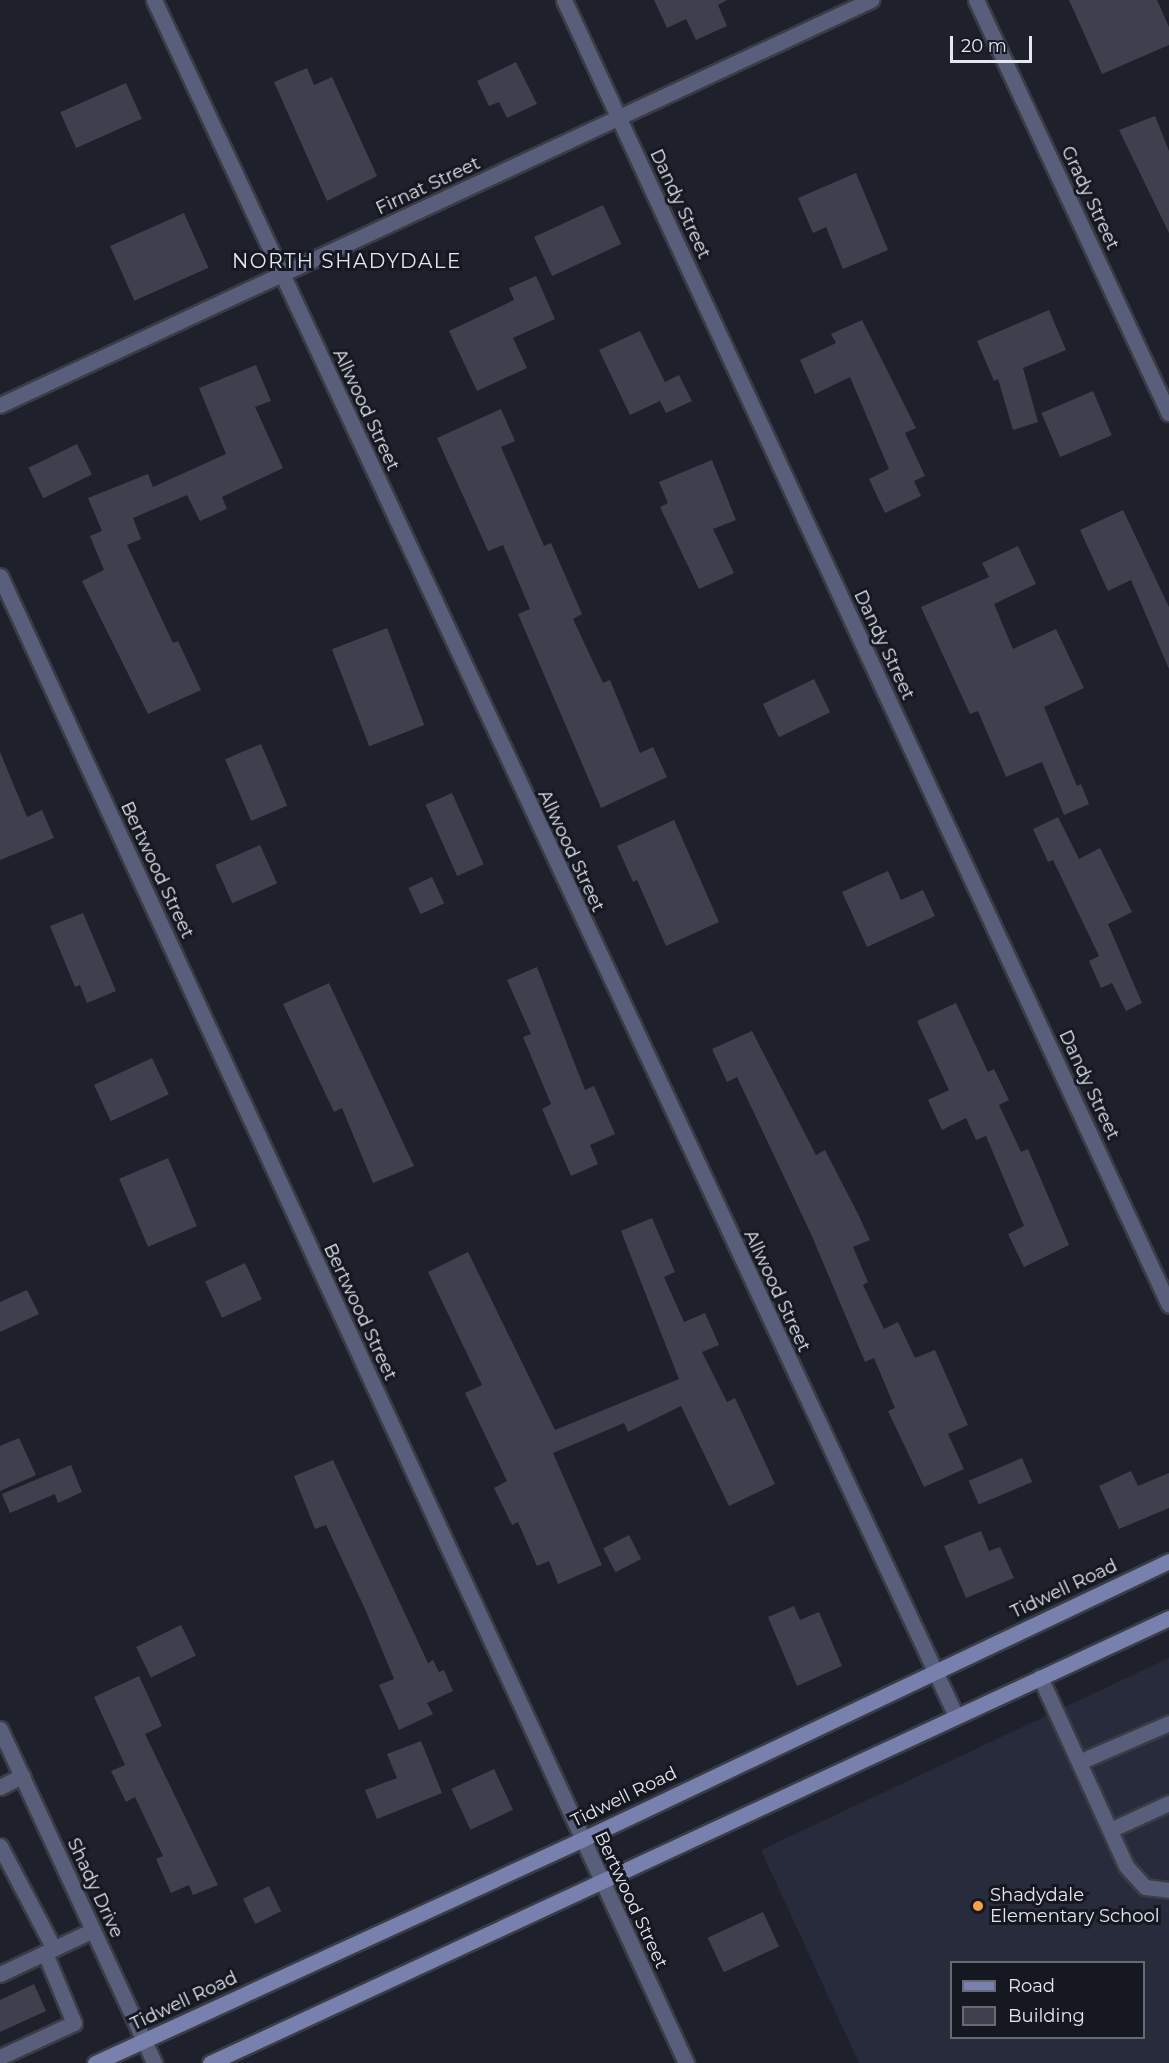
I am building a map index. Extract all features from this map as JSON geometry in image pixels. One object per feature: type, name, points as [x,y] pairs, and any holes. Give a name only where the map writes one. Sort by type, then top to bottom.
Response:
[{"type":"main road","name":"Tidwell Road","points":[[95,2063],[581,1840],[1169,1561]]},
{"type":"main road","points":[[210,2063],[1169,1618]]},
{"type":"street","name":"Allwood Street","points":[[154,0],[956,1716]]},
{"type":"street","name":"Dandy Street","points":[[564,0],[1169,1305]]},
{"type":"street","name":"Firnat Street","points":[[0,405],[871,0]]},
{"type":"street","name":"Grady Street","points":[[976,0],[1169,413]]},
{"type":"street","name":"Bertwood Street","points":[[0,576],[581,1840],[686,2063]]},
{"type":"street","points":[[1040,1677],[1126,1866],[1145,1887],[1169,1890]]},
{"type":"street","points":[[1079,1762],[1169,1723]]},
{"type":"street","name":"Shady Drive","points":[[0,1729],[154,2063]]},
{"type":"street","points":[[0,1787],[22,1776]]},
{"type":"street","points":[[1110,1830],[1169,1803]]},
{"type":"street","points":[[0,1846],[49,1951],[74,2023],[7,2058]]},
{"type":"street","points":[[0,1974],[93,1930]]},
{"type":"shaded area","name":"Shadydale Elementary School","points":[[1169,1658],[1169,2063],[859,2063],[761,1850]]},
{"type":"building","points":[[654,0],[727,0],[718,5],[727,26],[696,40],[686,19],[667,28]]},
{"type":"building","points":[[1069,0],[1157,0],[1169,27],[1169,45],[1102,74]]},
{"type":"building","points":[[516,62],[537,104],[507,118],[499,102],[489,106],[477,81]]},
{"type":"building","points":[[307,68],[314,85],[332,77],[377,176],[327,201],[274,82]]},
{"type":"building","points":[[126,83],[142,119],[76,148],[60,112]]},
{"type":"building","points":[[1155,116],[1169,151],[1169,233],[1119,130]]},
{"type":"building","points":[[856,173],[888,250],[843,269],[826,227],[813,233],[798,198]]},
{"type":"building","points":[[603,205],[621,244],[552,276],[534,237]]},
{"type":"building","points":[[184,213],[208,268],[134,301],[110,246]]},
{"type":"building","points":[[536,276],[555,319],[513,338],[527,368],[477,391],[449,331],[514,300],[509,288]]},
{"type":"building","points":[[1049,310],[1066,350],[1023,368],[1038,422],[1013,430],[998,379],[994,381],[977,341]]},
{"type":"building","points":[[862,320],[916,428],[905,433],[925,476],[914,481],[921,496],[885,513],[869,479],[889,469],[850,377],[815,394],[800,360],[836,343],[831,334]]},
{"type":"building","points":[[640,331],[665,382],[679,375],[692,401],[666,413],[660,401],[630,415],[599,350]]},
{"type":"building","points":[[256,365],[271,401],[255,407],[283,468],[222,497],[227,509],[200,521],[187,495],[133,518],[141,539],[127,545],[173,643],[178,641],[201,690],[148,714],[82,581],[104,570],[90,536],[102,531],[88,498],[148,474],[153,487],[226,454],[199,388]]},
{"type":"building","points":[[1093,391],[1112,435],[1060,457],[1041,413]]},
{"type":"building","points":[[501,409],[515,441],[501,447],[544,546],[551,543],[582,614],[573,619],[603,683],[610,680],[640,753],[653,747],[667,777],[601,808],[518,614],[530,609],[503,545],[488,551],[437,438]]},
{"type":"building","points":[[77,444],[92,475],[43,498],[28,468]]},
{"type":"building","points":[[712,460],[736,520],[713,529],[734,573],[699,589],[660,507],[668,503],[659,482]]},
{"type":"building","points":[[1123,510],[1169,607],[1169,669],[1131,580],[1108,591],[1080,530]]},
{"type":"building","points":[[1018,546],[1036,584],[994,604],[1013,649],[1056,629],[1084,688],[1044,707],[1077,786],[1081,784],[1089,804],[1064,815],[1042,762],[1006,777],[978,711],[970,714],[921,607],[989,577],[982,563]]},
{"type":"building","points":[[387,628],[424,725],[369,746],[332,649]]},
{"type":"building","points":[[814,679],[830,712],[779,737],[763,704]]},
{"type":"building","points":[[261,744],[287,806],[251,821],[225,759]]},
{"type":"building","points":[[0,752],[27,817],[42,810],[54,838],[0,860]]},
{"type":"building","points":[[452,793],[484,864],[457,876],[426,805]]},
{"type":"building","points":[[1058,817],[1079,859],[1100,848],[1132,912],[1108,924],[1142,1003],[1126,1011],[1112,983],[1101,988],[1089,961],[1099,956],[1053,860],[1048,862],[1033,829]]},
{"type":"building","points":[[674,820],[719,922],[666,946],[637,880],[633,882],[617,846]]},
{"type":"building","points":[[260,845],[277,883],[232,903],[215,865]]},
{"type":"building","points":[[888,871],[901,900],[923,890],[935,916],[867,947],[842,892]]},
{"type":"building","points":[[432,877],[444,903],[421,914],[408,888]]},
{"type":"building","points":[[83,913],[116,991],[87,1003],[80,985],[75,987],[50,926]]},
{"type":"building","points":[[537,967],[585,1090],[594,1086],[615,1134],[590,1145],[598,1164],[571,1176],[542,1109],[551,1104],[523,1037],[531,1034],[507,980]]},
{"type":"building","points":[[329,983],[414,1166],[373,1183],[342,1108],[334,1112],[283,1004]]},
{"type":"building","points":[[956,1003],[988,1072],[994,1069],[1009,1100],[999,1105],[1021,1152],[1028,1149],[1069,1245],[1024,1267],[1008,1234],[1024,1226],[986,1136],[976,1140],[966,1118],[942,1130],[928,1100],[949,1090],[917,1021]]},
{"type":"building","points":[[752,1031],[816,1155],[825,1150],[870,1240],[853,1247],[868,1282],[863,1285],[884,1329],[898,1322],[915,1358],[935,1350],[968,1425],[948,1434],[964,1469],[924,1487],[888,1411],[895,1408],[874,1358],[865,1362],[811,1234],[737,1077],[727,1082],[712,1049]]},
{"type":"building","points":[[152,1058],[169,1094],[111,1121],[94,1085]]},
{"type":"building","points":[[168,1158],[197,1226],[148,1247],[119,1179]]},
{"type":"building","points":[[652,1218],[675,1272],[664,1277],[684,1322],[705,1313],[719,1345],[702,1352],[727,1402],[735,1398],[775,1484],[729,1506],[681,1406],[628,1432],[624,1423],[553,1453],[602,1565],[558,1584],[549,1561],[537,1566],[518,1522],[512,1525],[494,1488],[507,1481],[465,1393],[482,1385],[428,1272],[468,1252],[555,1430],[679,1379],[621,1231]]},
{"type":"building","points":[[245,1263],[262,1299],[222,1318],[205,1282]]},
{"type":"building","points":[[27,1290],[39,1314],[0,1332],[0,1302]]},
{"type":"building","points":[[19,1438],[36,1475],[0,1491],[0,1446]]},
{"type":"building","points":[[1022,1458],[1032,1482],[979,1505],[969,1481]]},
{"type":"building","points":[[333,1460],[428,1663],[433,1660],[439,1672],[444,1670],[453,1691],[427,1703],[433,1714],[399,1730],[379,1685],[394,1679],[326,1525],[315,1529],[294,1476]]},
{"type":"building","points":[[71,1465],[82,1492],[58,1503],[55,1494],[10,1513],[2,1494]]},
{"type":"building","points":[[1131,1471],[1138,1486],[1169,1473],[1169,1508],[1119,1529],[1099,1486]]},
{"type":"building","points":[[981,1531],[989,1551],[1000,1547],[1014,1578],[966,1598],[944,1546]]},
{"type":"building","points":[[629,1535],[641,1559],[615,1572],[603,1548]]},
{"type":"building","points":[[794,1606],[800,1620],[819,1612],[842,1666],[797,1686],[768,1617]]},
{"type":"building","points":[[181,1625],[196,1656],[151,1677],[136,1647]]},
{"type":"building","points":[[139,1676],[162,1726],[145,1734],[218,1885],[193,1895],[189,1885],[171,1893],[156,1859],[163,1856],[135,1797],[126,1802],[111,1771],[125,1765],[94,1697]]},
{"type":"building","points":[[421,1741],[442,1793],[377,1819],[365,1790],[397,1778],[387,1754]]},
{"type":"building","points":[[494,1769],[513,1810],[470,1830],[451,1789]]},
{"type":"building","points":[[269,1886],[281,1911],[255,1924],[243,1899]]},
{"type":"building","points":[[763,1912],[779,1946],[724,1972],[708,1938]]},
{"type":"building","points":[[34,1984],[46,2011],[0,2032],[0,2000]]},
{"type":"place","name":"Shadydale Elementary School","points":[[978,1906]]},
{"type":"district","name":"NORTH SHADYDALE","points":[[347,261]]}]
